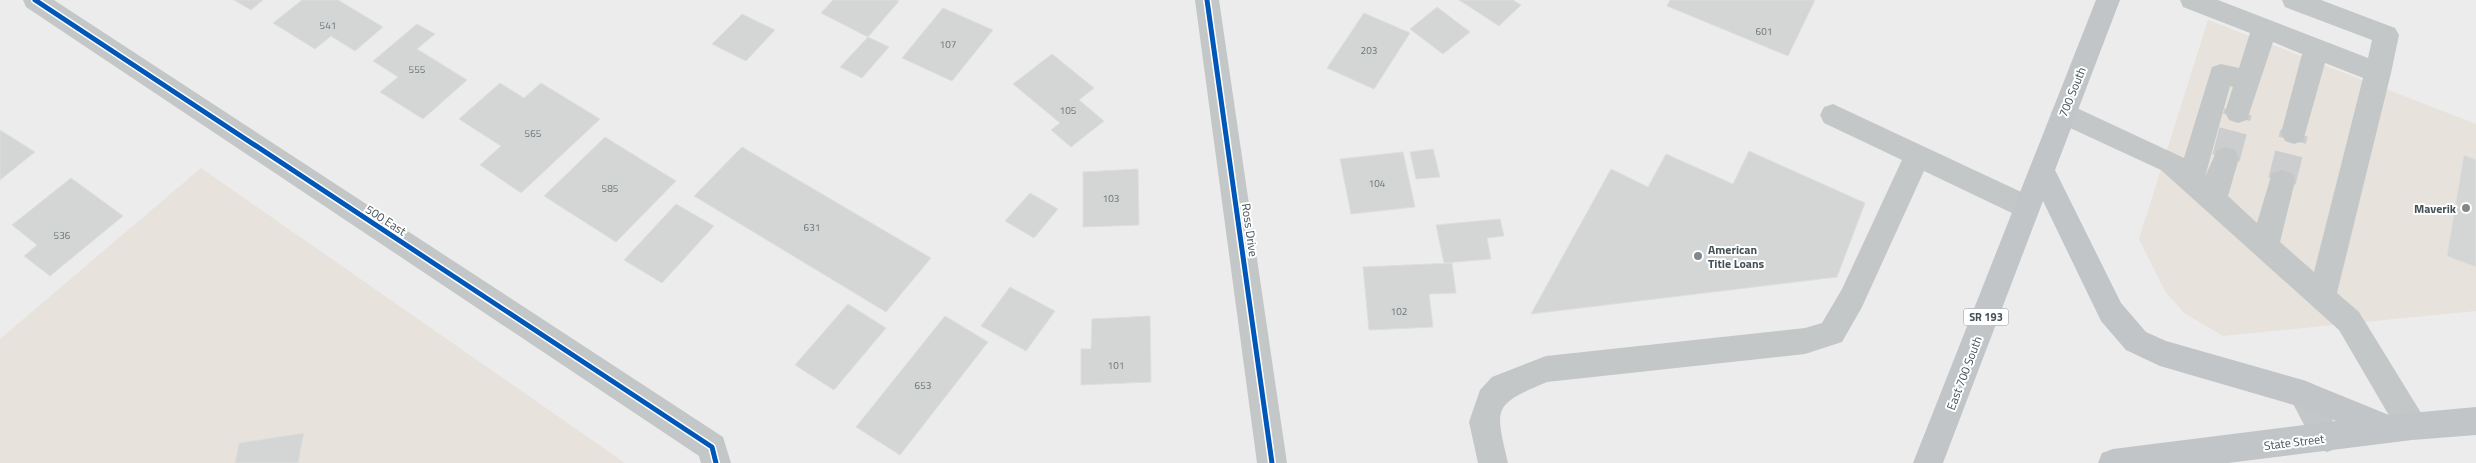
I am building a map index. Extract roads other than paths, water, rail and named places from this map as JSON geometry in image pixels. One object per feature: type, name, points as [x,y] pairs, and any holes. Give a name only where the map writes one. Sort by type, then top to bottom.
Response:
[{"type":"main road","name":"700 South","points":[[2041,169],[2106,7]]},
{"type":"main road","name":"East 700 South","points":[[1928,463],[2041,169]]},
{"type":"main road","points":[[2041,169],[2111,312],[2126,332],[2136,341],[2160,353],[2304,394],[2402,428]]},
{"type":"main road","name":"State Street","points":[[2113,463],[2402,428],[2476,421]]},
{"type":"street","name":"500 East","points":[[35,0],[712,447],[716,463]]},
{"type":"street","name":"Ross Drive","points":[[1207,0],[1272,463]]},
{"type":"street","points":[[2192,0],[2242,9],[2264,29],[2378,73]]},
{"type":"street","points":[[2294,0],[2386,36],[2322,297]]},
{"type":"street","points":[[2238,112],[2264,29]]},
{"type":"street","points":[[2294,133],[2316,49]]},
{"type":"street","points":[[2191,180],[2221,74],[2248,80]]},
{"type":"street","points":[[2064,113],[2170,162],[2349,321],[2402,428]]},
{"type":"street","points":[[1834,116],[2026,207]]},
{"type":"street","points":[[1493,463],[1484,422],[1490,400],[1502,387],[1546,369],[1805,341],[1832,333],[1852,298],[1918,155]]},
{"type":"street","points":[[2213,200],[2226,158]]},
{"type":"street","points":[[2265,246],[2282,181]]},
{"type":"street","points":[[2304,394],[2327,438]]},
{"type":"tunnel","points":[[2226,158],[2238,112]]},
{"type":"tunnel","points":[[2282,181],[2294,133]]},
{"type":"place","name":"Maverik","points":[[2466,208]]},
{"type":"place","name":"American Title Loans","points":[[1698,256]]}]
